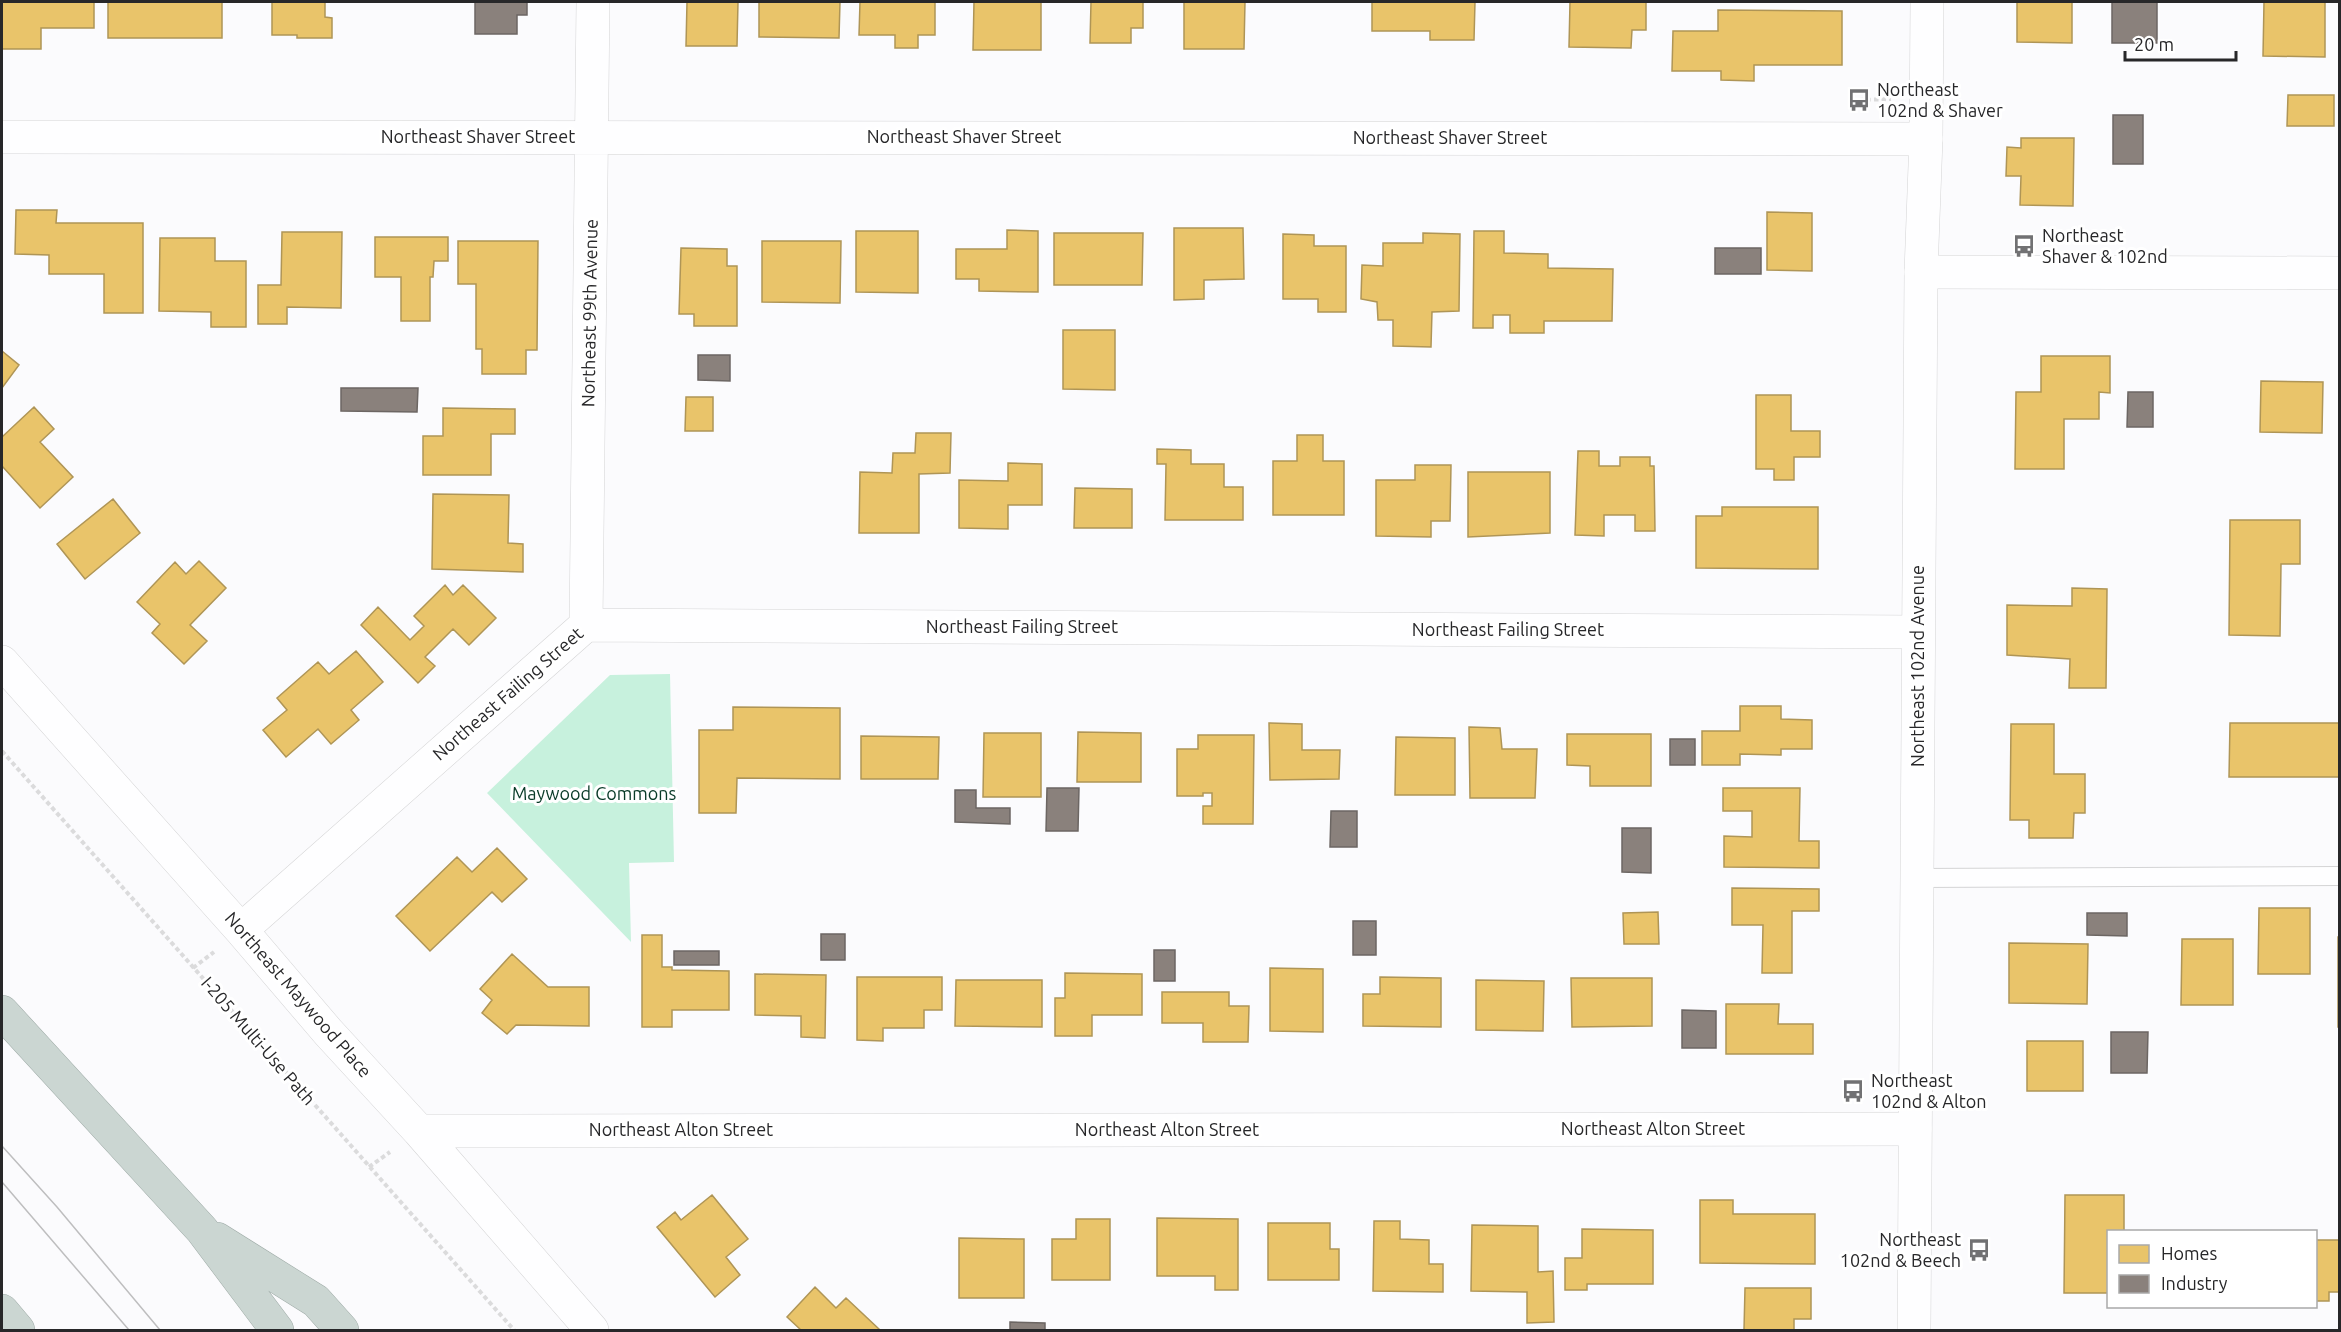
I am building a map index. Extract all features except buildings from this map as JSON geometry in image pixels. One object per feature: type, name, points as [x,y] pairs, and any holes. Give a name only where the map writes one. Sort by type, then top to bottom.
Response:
[{"type":"highway","points":[[2,1012],[202,1230],[277,1330]]},
{"type":"highway","points":[[202,1230],[316,1301],[342,1330]]},
{"type":"highway","points":[[2,1311],[18,1330]]},
{"type":"street","name":"Northeast 99th Avenue","points":[[586,625],[593,2]]},
{"type":"street","name":"Northeast 102nd Avenue","points":[[1914,1330],[1920,272],[1926,139],[1927,2]]},
{"type":"street","name":"Northeast Shaver Street","points":[[2,137],[1926,139]]},
{"type":"street","points":[[1920,272],[2340,273]]},
{"type":"street","name":"Northeast Failing Street","points":[[241,930],[586,625],[1918,632]]},
{"type":"street","name":"Northeast Maywood Place","points":[[2,662],[241,930],[328,1032],[419,1131],[592,1330]]},
{"type":"street","name":"Northeast Alton Street","points":[[419,1131],[1915,1129]]},
{"type":"lane","points":[[1916,878],[2340,876]]},
{"type":"path","name":"I-205 Multi-Use Path","points":[[2,751],[514,1330]]},
{"type":"green space","name":"Maywood Commons","points":[[670,674],[674,862],[629,863],[631,942],[487,793],[610,675]]},
{"type":"tram line","points":[[2,1146],[57,1207],[160,1330]]},
{"type":"tram line","points":[[2,1182],[129,1330]]},
{"type":"place","name":"Northeast 102nd & Shaver","points":[[1859,100]]},
{"type":"place","name":"Northeast Shaver & 102nd","points":[[2024,246]]},
{"type":"place","name":"Northeast 102nd & Alton","points":[[1853,1091]]},
{"type":"place","name":"Northeast 102nd & Beech","points":[[1979,1250]]}]
